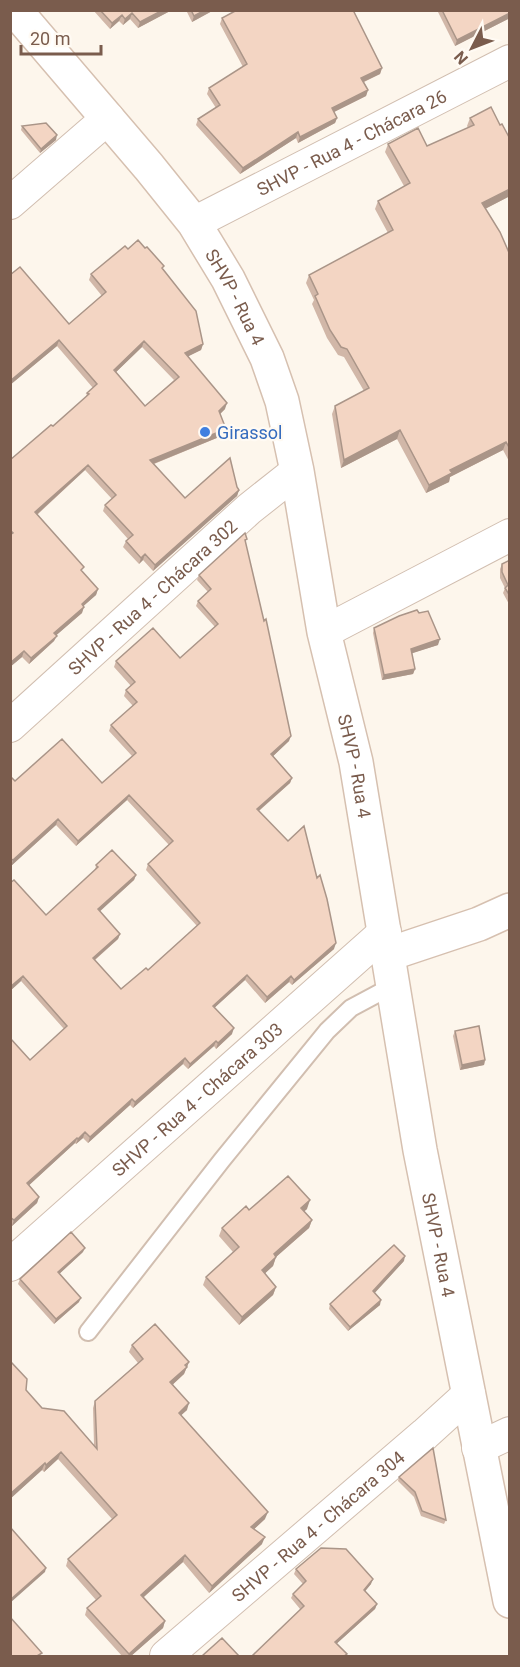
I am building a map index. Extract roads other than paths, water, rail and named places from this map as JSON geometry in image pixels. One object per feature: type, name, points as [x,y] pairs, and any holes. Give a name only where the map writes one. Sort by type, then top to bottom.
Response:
[{"type":"street","name":"SHVP - Rua 4","points":[[15,10],[194,223],[228,279],[267,358],[282,401],[297,471],[324,632],[356,762],[420,1150],[510,1601]]},
{"type":"street","name":"SHVP - Rua 4 - Chácara 26","points":[[194,223],[510,61]]},
{"type":"street","points":[[10,203],[108,118]]},
{"type":"street","name":"SHVP - Rua 4 - Chácara 302","points":[[10,726],[249,509],[297,471]]},
{"type":"street","points":[[324,632],[510,535]]},
{"type":"street","points":[[389,957],[479,924],[510,910]]},
{"type":"street","name":"SHVP - Rua 4 - Chácara 303","points":[[10,1265],[389,957]]},
{"type":"street","name":"SHVP - Rua 4 - Chácara 304","points":[[166,1656],[417,1442],[469,1394]]},
{"type":"street","points":[[478,1448],[510,1433]]},
{"type":"lane","points":[[88,1332],[222,1160],[327,1031],[351,1008],[389,957]]},
{"type":"place","name":"Girassol","points":[[205,432]]}]
